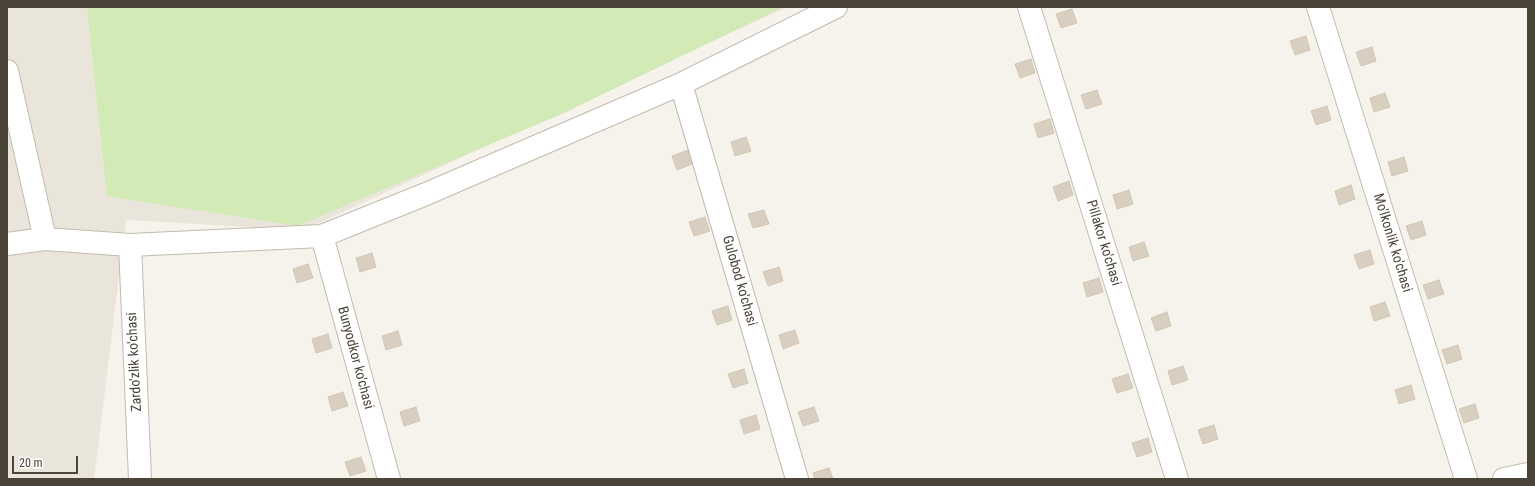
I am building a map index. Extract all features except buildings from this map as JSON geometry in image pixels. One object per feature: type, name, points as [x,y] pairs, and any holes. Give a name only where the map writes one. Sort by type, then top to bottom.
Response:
[{"type":"street","points":[[7,244],[45,239],[130,245],[322,236],[434,191],[681,84],[836,7]]},
{"type":"street","name":"Pillakor ko'chasi","points":[[1029,7],[1177,479]]},
{"type":"street","name":"Mo'lkonlik ko'chasi","points":[[1318,7],[1466,479]]},
{"type":"street","points":[[7,71],[45,239]]},
{"type":"street","name":"Gulobod ko'chasi","points":[[681,84],[797,479]]},
{"type":"street","name":"Bunyodkor ko'chasi","points":[[322,236],[389,479]]},
{"type":"street","name":"Zardo'zlik ko'chasi","points":[[130,245],[140,479]]},
{"type":"street","points":[[1504,479],[1528,474]]},
{"type":"shaded area","points":[[7,7],[787,7],[304,230],[126,220],[94,479],[7,479]]},
{"type":"green space","points":[[87,7],[783,7],[564,113],[297,226],[107,196]]}]
